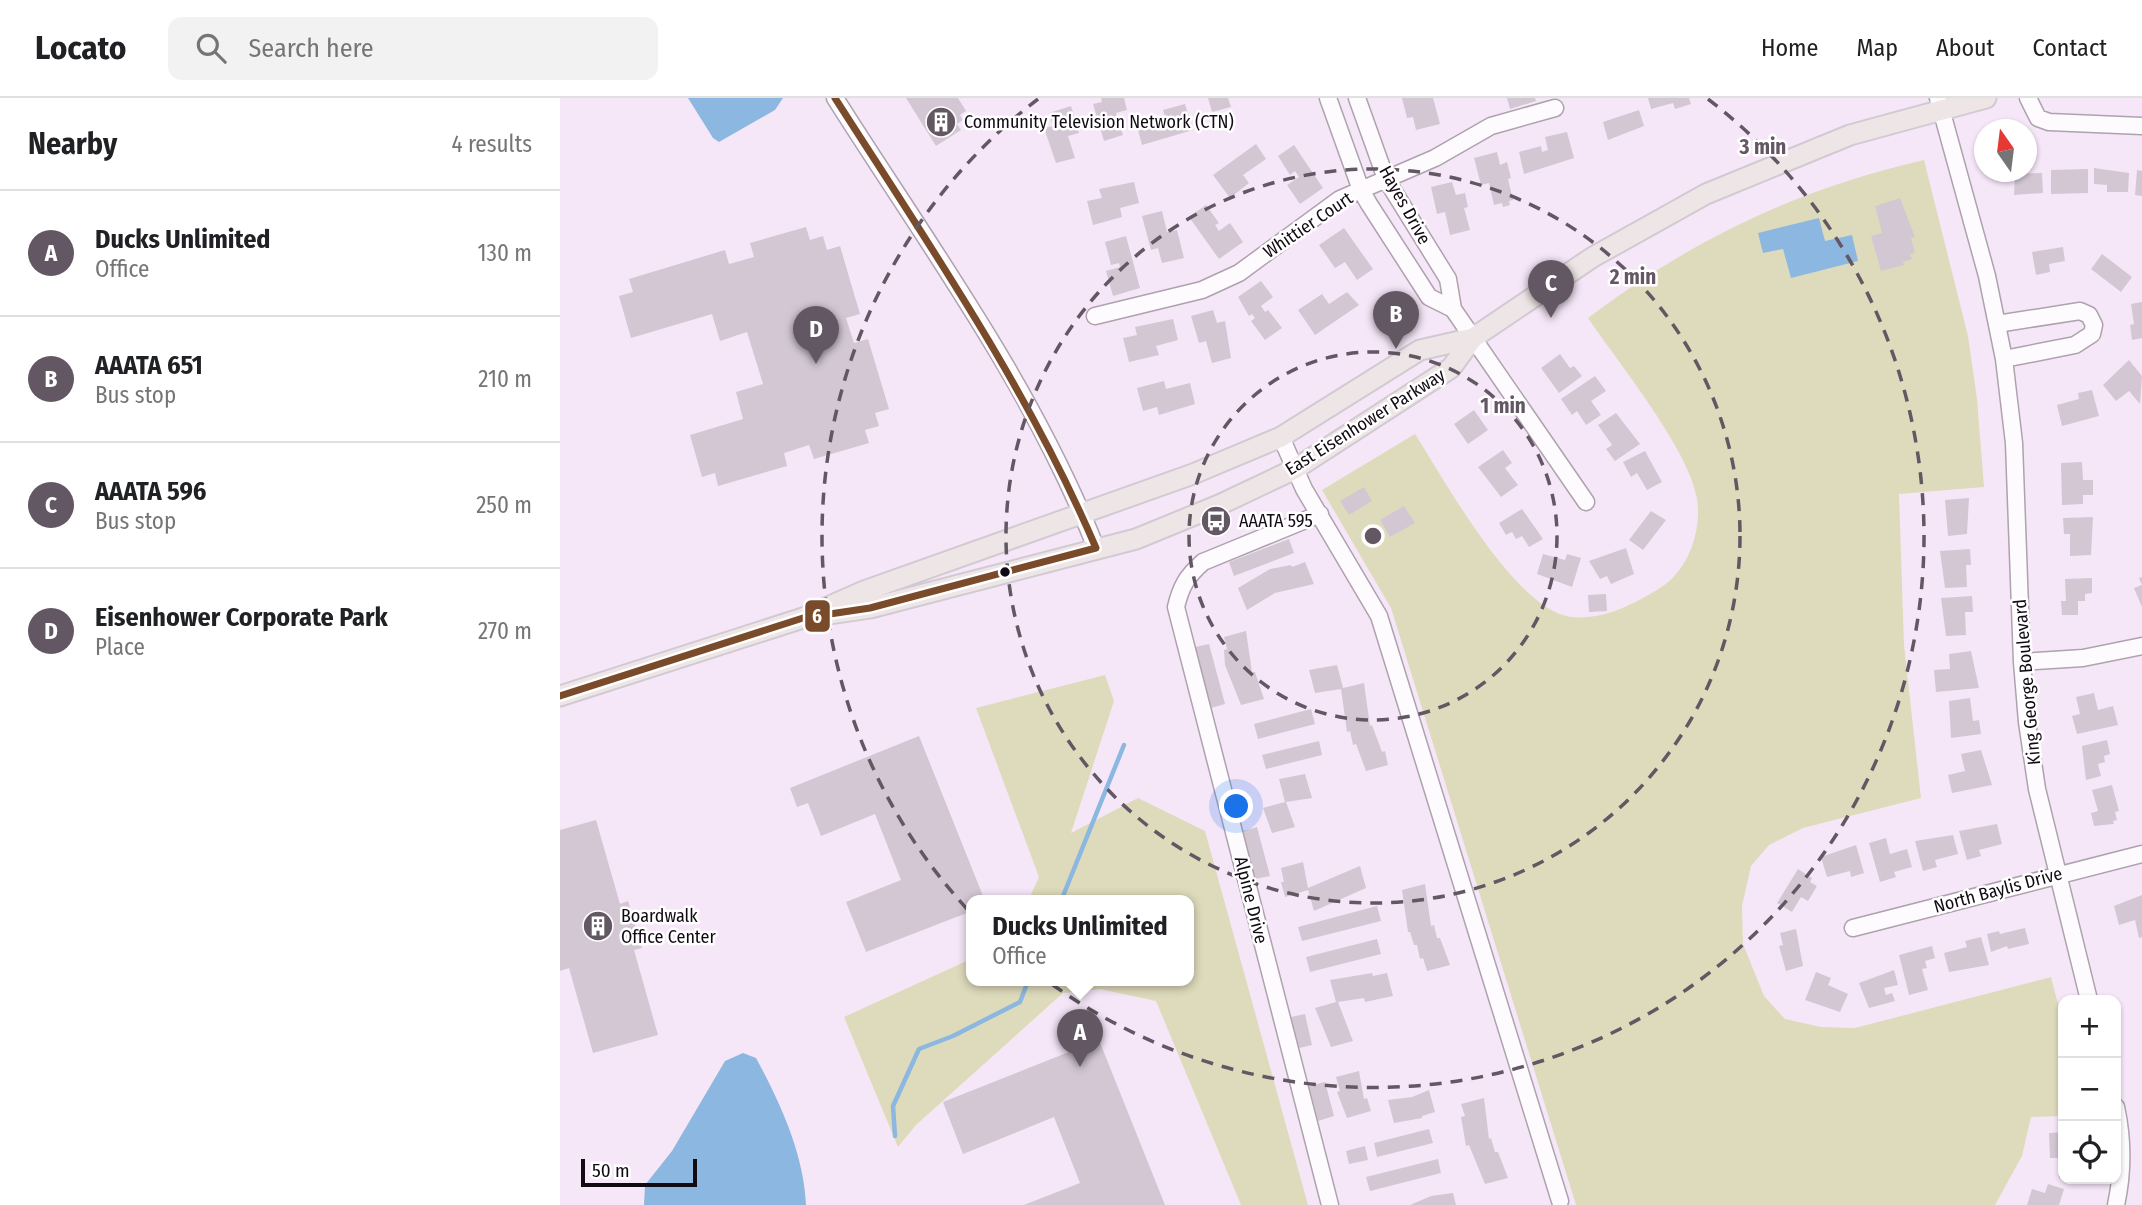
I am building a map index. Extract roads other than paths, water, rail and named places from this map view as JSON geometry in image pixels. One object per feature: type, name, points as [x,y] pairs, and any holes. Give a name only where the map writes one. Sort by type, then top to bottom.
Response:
[{"type":"main road","name":"East Eisenhower Parkway","points":[[803,618],[870,608],[1136,539],[1219,505],[1295,469],[1451,368],[1473,338],[1593,257],[1706,194],[1811,149],[1942,101],[1986,98]]},
{"type":"main road","name":"East Eisenhower Parkway","points":[[560,696],[803,618],[864,591],[1083,515],[1281,437],[1420,350],[1473,338]]},
{"type":"street","points":[[835,98],[1014,377],[1083,515],[1096,548]]},
{"type":"street","name":"Hayes Drive","points":[[1328,98],[1361,190],[1429,298],[1453,309]]},
{"type":"street","name":"Hayes Drive","points":[[1357,98],[1386,179],[1448,279],[1453,309],[1586,502]]},
{"type":"street","points":[[2028,98],[2038,118],[2049,122],[2142,126]]},
{"type":"street","name":"King George Boulevard","points":[[1942,101],[2004,359],[2014,443],[2022,662],[2038,789],[2089,995]]},
{"type":"street","name":"Whittier Court","points":[[1095,316],[1202,290],[1239,273],[1340,199],[1435,158],[1491,126],[1555,108]]},
{"type":"street","points":[[1997,324],[2080,310],[2089,315],[2094,325],[2092,334],[2075,345],[2004,359]]},
{"type":"street","points":[[1281,437],[1295,469],[1379,615],[1560,1201]]},
{"type":"street","name":"Alpine Drive","points":[[1320,514],[1203,562],[1188,575],[1181,587],[1176,607],[1330,1205]]},
{"type":"street","points":[[2022,662],[2083,658],[2142,646]]},
{"type":"street","name":"North Baylis Drive","points":[[1853,928],[2142,854]]},
{"type":"street","points":[[2116,1205],[2121,1178],[2119,1121]]},
{"type":"water","points":[[688,98],[783,98],[775,110],[719,142],[713,138]]},
{"type":"water","points":[[1819,218],[1825,241],[1852,235],[1858,261],[1791,278],[1783,249],[1763,253],[1758,233]]},
{"type":"water","points":[[743,1053],[756,1058],[782,1110],[801,1167],[806,1205],[644,1205],[645,1185],[672,1151],[725,1061]]},
{"type":"waterway","points":[[1063,895],[1124,745]]},
{"type":"waterway","points":[[895,1136],[893,1106],[919,1049],[953,1036],[1020,1002],[1026,986]]},
{"type":"place","name":"Community Television Network (CTN)","points":[[941,122]]},
{"type":"place","name":"AAATA 596","points":[[1551,318]]},
{"type":"place","name":"AAATA 651","points":[[1396,349]]},
{"type":"place","name":"Eisenhower Corporate Park","points":[[816,364]]},
{"type":"place","name":"AAATA 595","points":[[1216,521]]},
{"type":"place","name":"Boardwalk Office Center","points":[[598,926]]},
{"type":"place","name":"Ducks Unlimited","points":[[1080,1067]]}]
